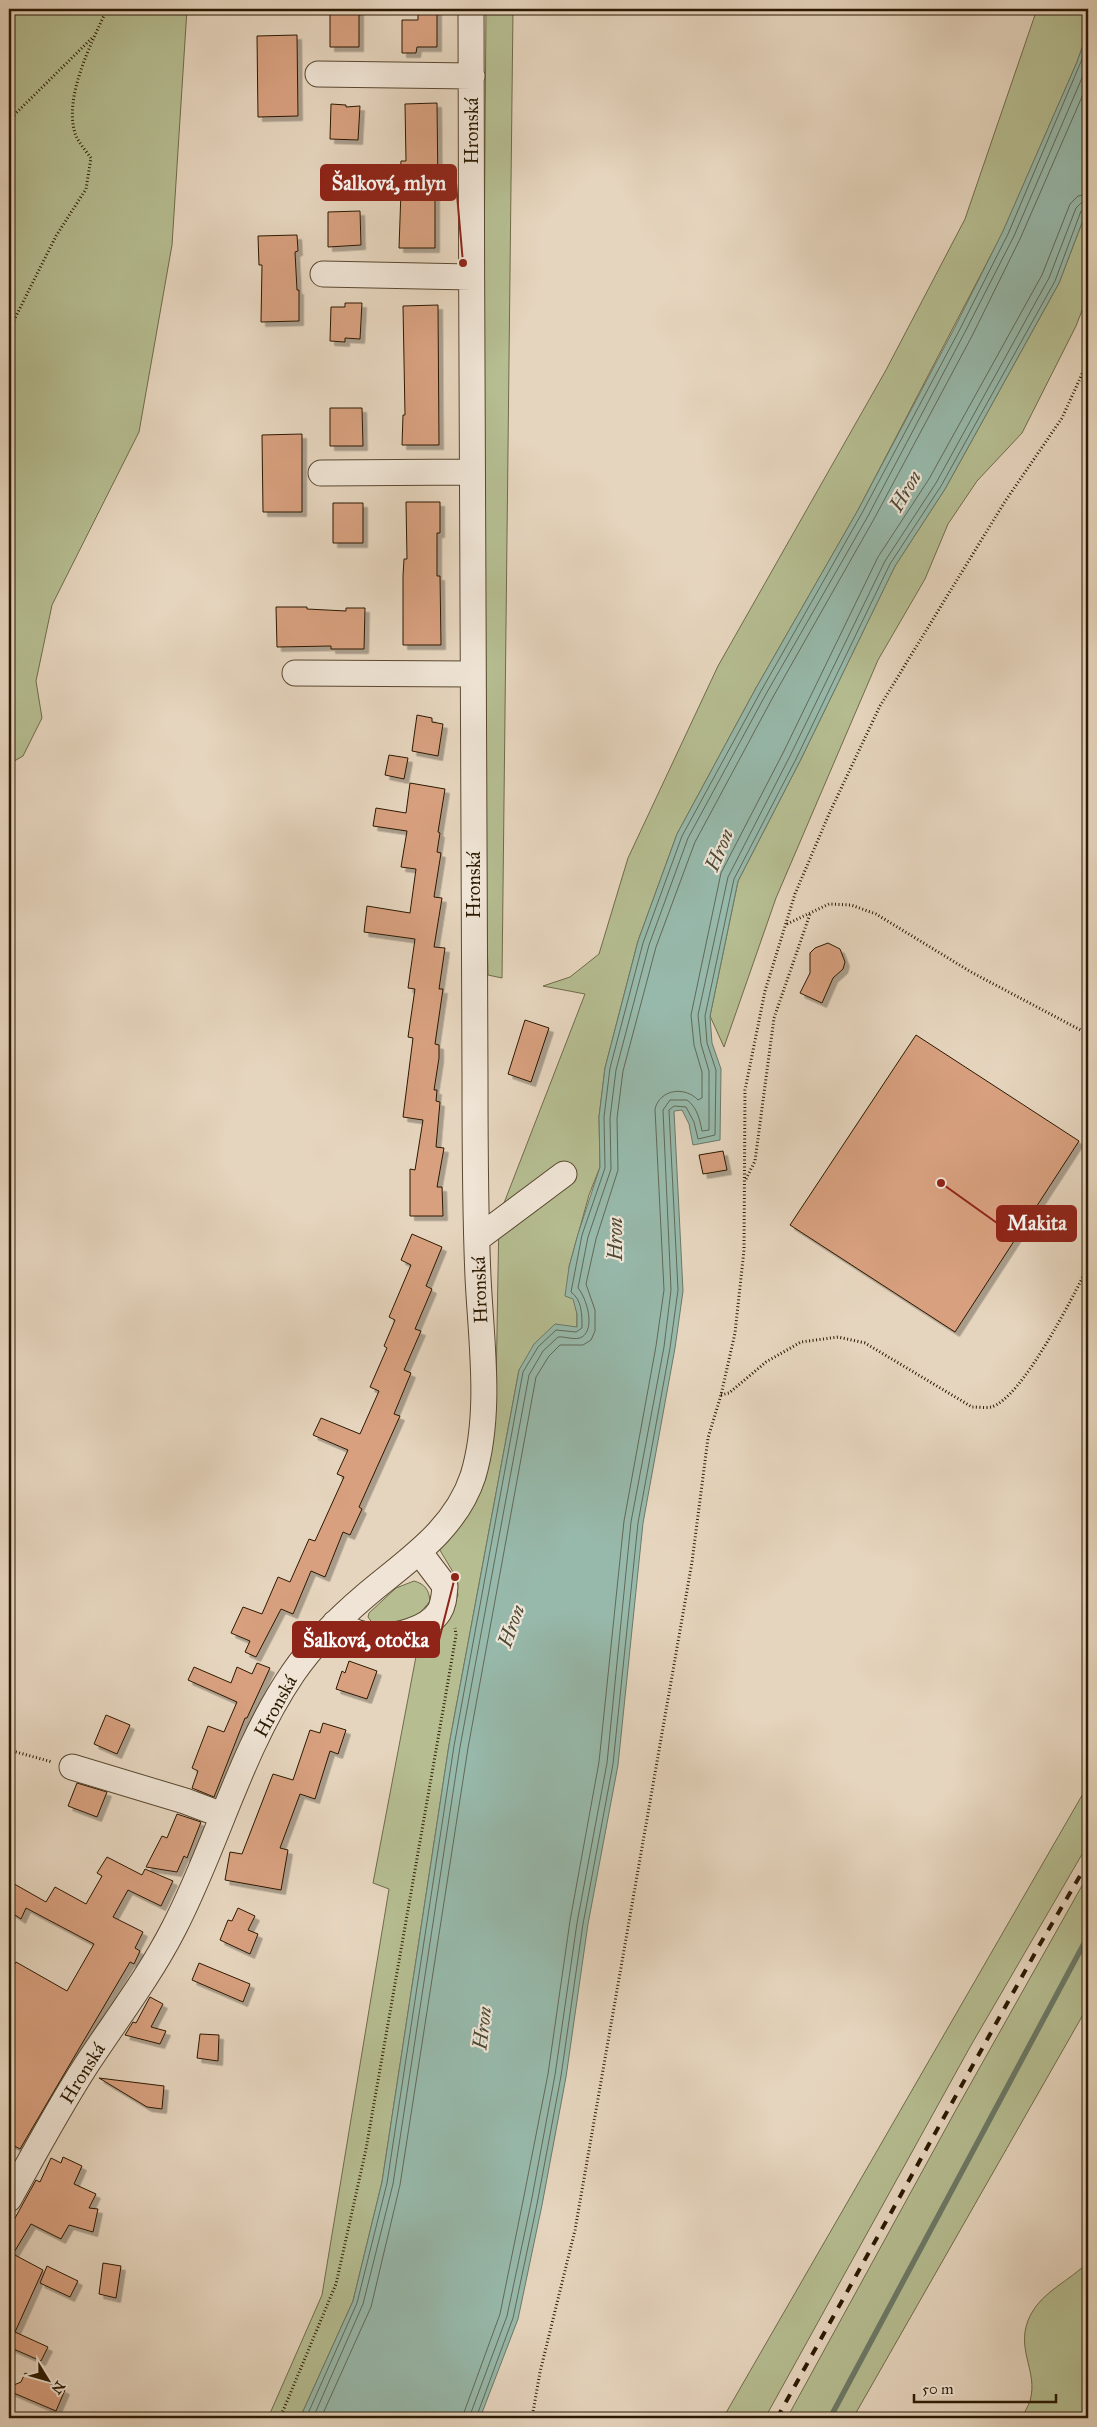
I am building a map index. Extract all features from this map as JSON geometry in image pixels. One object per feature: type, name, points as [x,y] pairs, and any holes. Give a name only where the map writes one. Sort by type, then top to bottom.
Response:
[{"type":"street","name":"Hronská","points":[[9,2199],[64,2101],[158,1956],[175,1926],[222,1815],[272,1707],[295,1670],[335,1623],[420,1553],[447,1523],[462,1502],[472,1478],[478,1454],[482,1426],[483,1396],[477,1239],[472,674],[471,9]]},
{"type":"street","name":"Hronská","points":[[318,74],[472,76]]},
{"type":"street","points":[[324,274],[471,277]]},
{"type":"street","points":[[321,473],[472,472]]},
{"type":"street","points":[[295,672],[472,674]]},
{"type":"street","points":[[477,1239],[564,1174]]},
{"type":"street","points":[[335,1623],[358,1633],[374,1636],[396,1635],[428,1623],[438,1613],[444,1601],[445,1586],[420,1553]]},
{"type":"street","points":[[72,1767],[185,1801],[222,1815]]},
{"type":"path","points":[[9,330],[56,236],[86,189],[91,158],[76,135],[75,84],[107,9]]},
{"type":"path","points":[[9,120],[95,35]]},
{"type":"path","points":[[532,2418],[540,2372],[575,2230],[690,1572],[708,1438],[721,1396],[734,1333],[743,1259],[746,1180],[745,1090],[765,991],[796,894],[829,814],[880,706],[988,527],[1062,418],[1088,361]]},
{"type":"path","points":[[786,925],[829,904],[850,905],[876,914],[971,972],[1088,1034]]},
{"type":"path","points":[[746,1180],[752,1171],[754,1161],[774,1018],[811,914]]},
{"type":"path","points":[[721,1396],[729,1393],[766,1362],[801,1342],[838,1337],[865,1343],[972,1407],[992,1407],[1012,1391],[1044,1349],[1088,1267]]},
{"type":"path","points":[[280,2418],[336,2284],[366,2149],[456,1635],[453,1618],[438,1613]]},
{"type":"path","points":[[9,1750],[72,1767]]},
{"type":"shaded area","points":[[9,9],[72,9],[76,12],[93,9],[187,9],[172,245],[139,432],[52,605],[36,681],[42,718],[23,756],[9,764]]},
{"type":"shaded area","points":[[486,9],[513,9],[502,978],[488,975],[481,686]]},
{"type":"shaded area","points":[[1037,9],[1088,9],[1088,31],[1077,62],[1003,232],[858,510],[756,688],[677,834],[638,941],[605,1068],[599,1117],[600,1167],[589,1195],[569,1267],[577,1314],[577,1328],[519,1370],[449,1745],[382,2182],[353,2301],[300,2418],[268,2418],[322,2295],[389,1889],[373,1883],[418,1646],[446,1623],[458,1595],[453,1572],[438,1547],[496,1391],[499,1216],[585,994],[543,986],[570,977],[599,954],[628,858],[718,666],[886,370],[965,219]]},
{"type":"shaded area","points":[[1088,207],[1088,295],[1076,326],[1022,433],[977,481],[948,524],[925,579],[878,660],[776,898],[724,1047],[710,1016],[738,881],[800,761],[895,566],[945,489],[1059,283]]},
{"type":"shaded area","points":[[414,1581],[424,1586],[429,1594],[430,1601],[423,1609],[405,1621],[373,1624],[368,1617],[369,1613],[396,1588]]},
{"type":"shaded area","points":[[1088,1785],[1088,1844],[970,2047],[765,2418],[723,2418]]},
{"type":"shaded area","points":[[1088,1875],[1088,2006],[853,2418],[787,2418],[957,2108]]},
{"type":"shaded area","points":[[1088,2262],[1088,2418],[1021,2418],[1030,2401],[1032,2390],[1025,2348],[1026,2326],[1031,2314],[1050,2292]]},
{"type":"water","name":"Hron","points":[[1088,31],[1088,207],[1059,283],[945,489],[895,566],[800,761],[738,881],[710,1016],[712,1043],[721,1069],[720,1140],[693,1145],[689,1124],[682,1110],[674,1111],[683,1291],[675,1348],[643,1523],[618,1765],[588,1924],[566,2077],[518,2319],[480,2418],[300,2418],[353,2301],[382,2182],[449,1745],[519,1370],[534,1344],[555,1324],[577,1327],[577,1314],[573,1299],[565,1296],[569,1267],[600,1167],[599,1117],[605,1068],[638,941],[677,834],[756,688],[858,510],[955,327],[1003,231],[1077,62]]},
{"type":"building","points":[[330,9],[359,9],[359,47],[330,47]]},
{"type":"building","points":[[418,9],[437,9],[437,47],[417,47],[416,53],[402,53],[402,20],[418,20]]},
{"type":"building","points":[[297,35],[298,116],[258,117],[257,36]]},
{"type":"building","points":[[437,103],[438,191],[435,191],[435,248],[399,248],[401,191],[369,190],[369,178],[400,177],[401,161],[406,161],[405,104]]},
{"type":"building","points":[[331,104],[346,105],[346,107],[360,106],[358,140],[330,139]]},
{"type":"building","points":[[360,211],[361,245],[328,247],[328,212]]},
{"type":"building","points":[[297,235],[298,251],[295,252],[297,290],[299,290],[299,321],[261,322],[262,265],[259,265],[258,236]]},
{"type":"building","points":[[345,303],[362,303],[360,339],[345,338],[345,342],[330,341],[331,307],[345,307]]},
{"type":"building","points":[[438,305],[439,445],[402,445],[403,415],[405,415],[403,306]]},
{"type":"building","points":[[330,408],[362,408],[363,446],[330,446]]},
{"type":"building","points":[[302,434],[302,512],[263,512],[262,435]]},
{"type":"building","points":[[406,502],[440,502],[440,533],[437,533],[437,576],[440,576],[441,645],[403,645],[403,576],[404,559],[407,559]]},
{"type":"building","points":[[333,503],[363,503],[363,543],[333,543]]},
{"type":"building","points":[[276,607],[307,607],[307,609],[346,611],[346,608],[365,608],[364,649],[331,649],[331,646],[277,647]]},
{"type":"building","points":[[417,715],[432,718],[432,722],[443,724],[438,756],[412,751]]},
{"type":"building","points":[[389,755],[408,758],[404,779],[385,775]]},
{"type":"building","points":[[410,783],[445,789],[438,832],[440,833],[437,852],[441,853],[434,897],[442,898],[434,947],[445,948],[439,989],[443,989],[435,1044],[439,1045],[439,1058],[434,1090],[437,1090],[436,1101],[440,1102],[436,1147],[444,1148],[437,1187],[442,1187],[443,1216],[410,1216],[410,1169],[415,1170],[423,1120],[403,1117],[413,1038],[408,1037],[415,989],[408,988],[415,939],[364,932],[367,906],[410,913],[416,869],[401,867],[407,831],[373,826],[376,808],[406,813]]},
{"type":"building","points":[[828,943],[840,949],[845,962],[843,969],[833,978],[822,1003],[800,993],[810,973],[810,953],[815,948]]},
{"type":"building","points":[[525,1020],[549,1028],[531,1082],[508,1074]]},
{"type":"building","points":[[916,1035],[1079,1141],[955,1332],[790,1225]]},
{"type":"building","points":[[723,1151],[727,1170],[703,1174],[699,1155]]},
{"type":"building","points":[[412,1234],[442,1247],[426,1286],[432,1289],[415,1329],[421,1331],[404,1370],[411,1373],[394,1414],[400,1416],[359,1507],[362,1509],[350,1535],[343,1532],[325,1577],[311,1571],[293,1614],[281,1609],[256,1657],[245,1652],[250,1641],[231,1633],[243,1607],[262,1614],[278,1577],[290,1582],[309,1539],[315,1541],[344,1477],[337,1474],[348,1450],[313,1435],[321,1418],[360,1434],[379,1391],[370,1387],[387,1348],[384,1346],[395,1320],[389,1317],[411,1265],[401,1260]]},
{"type":"building","points":[[349,1661],[377,1671],[367,1699],[336,1689],[342,1671],[345,1673]]},
{"type":"building","points":[[257,1663],[270,1668],[247,1718],[245,1718],[214,1797],[192,1788],[198,1771],[192,1768],[208,1726],[224,1732],[237,1702],[188,1680],[194,1667],[231,1683],[237,1667],[252,1674]]},
{"type":"building","points":[[106,1715],[130,1725],[117,1754],[94,1744]]},
{"type":"building","points":[[323,1723],[346,1730],[338,1754],[330,1751],[315,1799],[300,1794],[280,1848],[288,1850],[281,1890],[225,1880],[230,1852],[242,1854],[273,1774],[293,1780],[310,1730],[320,1733]]},
{"type":"building","points":[[77,1783],[107,1792],[97,1817],[68,1806]]},
{"type":"building","points":[[177,1814],[201,1822],[187,1858],[184,1856],[177,1872],[146,1867],[162,1836],[167,1838]]},
{"type":"building","points":[[107,1857],[142,1875],[145,1869],[173,1881],[161,1906],[128,1890],[113,1917],[143,1932],[135,1948],[140,1951],[134,1964],[130,1962],[20,2149],[9,2143],[9,1962],[14,1965],[16,1962],[67,1991],[94,1944],[26,1908],[21,1919],[9,1911],[9,1881],[46,1902],[55,1887],[86,1904],[102,1876],[97,1873]]},
{"type":"building","points":[[238,1908],[255,1916],[248,1930],[258,1934],[250,1954],[220,1940],[228,1920],[232,1921]]},
{"type":"building","points":[[199,1963],[250,1984],[243,2002],[192,1980]]},
{"type":"building","points":[[150,1997],[163,2004],[151,2027],[166,2031],[160,2044],[125,2035],[133,2022],[136,2023]]},
{"type":"building","points":[[200,2034],[219,2035],[218,2061],[197,2058]]},
{"type":"building","points":[[99,2078],[164,2086],[162,2109],[147,2107]]},
{"type":"building","points":[[63,2157],[82,2166],[74,2184],[96,2194],[89,2208],[98,2209],[93,2232],[69,2225],[61,2239],[31,2224],[13,2254],[43,2270],[15,2332],[48,2347],[41,2361],[9,2347],[9,2229],[36,2180],[40,2182],[51,2158],[61,2163]]},
{"type":"building","points":[[103,2263],[121,2266],[116,2298],[99,2294]]},
{"type":"building","points":[[47,2266],[78,2281],[70,2297],[40,2283]]},
{"type":"building","points":[[25,2373],[65,2390],[56,2411],[9,2391],[9,2387],[21,2382]]},
{"type":"waterway","points":[[830,2418],[1088,1936]]},
{"type":"railway","points":[[777,2418],[1039,1946],[1088,1862]]},
{"type":"place","name":"Šalková, mlyn","points":[[463,263]]},
{"type":"place","name":"Makita","points":[[941,1183]]},
{"type":"place","name":"Šalková, otočka","points":[[455,1577]]}]
